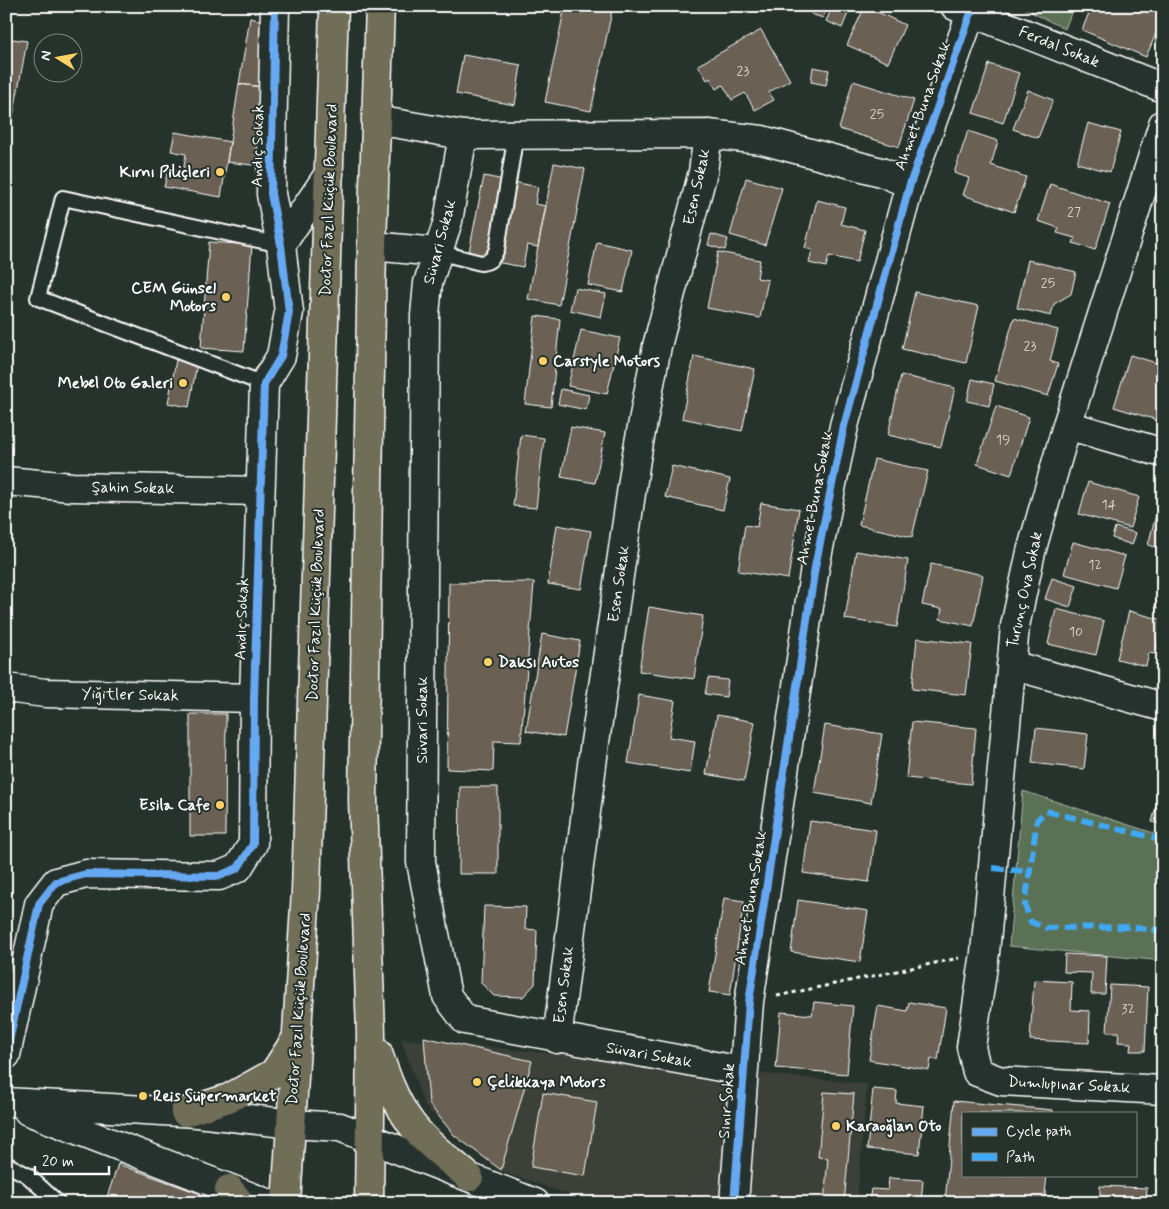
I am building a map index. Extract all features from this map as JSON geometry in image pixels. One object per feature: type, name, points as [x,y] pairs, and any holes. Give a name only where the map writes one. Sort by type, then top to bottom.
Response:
[{"type":"highway","name":"Doctor Fazıl Küçük Boulevard","points":[[286,1203],[307,882],[334,6]]},
{"type":"highway","points":[[369,1203],[371,1032],[363,799],[372,246],[380,6]]},
{"type":"highway","points":[[371,1032],[391,1090],[408,1120],[425,1138],[469,1177]]},
{"type":"highway","points":[[185,1112],[229,1098],[274,1073],[298,1036]]},
{"type":"street","name":"Andıç Sokak","points":[[6,1055],[39,904],[56,882],[86,874],[219,876],[238,868],[253,844],[254,698],[259,491],[264,384],[281,356],[289,312],[281,245],[271,194],[274,6]]},
{"type":"street","name":"Ferdal Sokak","points":[[963,10],[1163,88]]},
{"type":"street","name":"Ahmet Buna Sokak","points":[[749,1002],[815,567],[844,426],[910,184],[963,10]]},
{"type":"street","name":"Esen Sokak","points":[[376,120],[464,135],[708,134],[762,140],[881,172],[910,184]]},
{"type":"street","name":"Turunç Ova Sokak","points":[[977,1072],[971,1047],[985,953],[1015,626],[1030,552],[1067,425],[1163,124]]},
{"type":"street","name":"Esen Sokak","points":[[557,1038],[594,749],[636,459],[657,346],[703,172],[708,134]]},
{"type":"street","name":"Süvari Sokak","points":[[464,135],[448,221],[428,283],[425,315],[421,862],[447,996],[465,1020],[742,1071]]},
{"type":"street","points":[[281,245],[329,174]]},
{"type":"street","points":[[372,246],[437,252]]},
{"type":"street","points":[[1067,425],[1163,453]]},
{"type":"street","name":"Şahin Sokak","points":[[6,482],[72,487],[259,491]]},
{"type":"street","points":[[1011,665],[1163,707]]},
{"type":"street","name":"Yiğitler Sokak","points":[[6,688],[45,693],[254,698]]},
{"type":"street","name":"Sınır Sokak","points":[[734,1203],[742,1071],[749,1002]]},
{"type":"street","name":"Dumlupınar Sokak","points":[[977,1072],[1002,1081],[1163,1090]]},
{"type":"street","points":[[6,1102],[185,1112],[292,1124],[340,1127],[536,1203]]},
{"type":"street","points":[[6,1102],[234,1196],[267,1203]]},
{"type":"lane","points":[[437,252],[481,263],[488,262],[493,258],[497,249],[516,134]]},
{"type":"lane","points":[[264,384],[38,298],[63,198],[281,245]]},
{"type":"lane","points":[[6,1164],[27,1175],[58,1203]]},
{"type":"path","points":[[749,1002],[985,953]]},
{"type":"shaded area","points":[[401,1039],[867,1084],[857,1203],[594,1203],[503,1172],[425,1107]]},
{"type":"green space","points":[[1019,6],[1074,6],[1065,29]]},
{"type":"green space","points":[[1023,791],[1163,836],[1163,961],[1009,946]]},
{"type":"building","points":[[565,6],[613,6],[591,111],[545,102]]},
{"type":"building","points":[[813,6],[827,6],[823,18],[811,14]]},
{"type":"building","points":[[833,6],[851,6],[842,28],[826,21]]},
{"type":"building","points":[[865,6],[905,25],[888,63],[847,45]]},
{"type":"building","points":[[1100,6],[1163,6],[1163,17],[1146,57],[1082,30],[1091,8],[1098,11]]},
{"type":"building","points":[[250,18],[268,22],[262,87],[239,84]]},
{"type":"building","points":[[761,30],[790,80],[769,92],[774,100],[755,110],[745,93],[732,100],[723,85],[716,89],[710,78],[707,80],[698,65]]},
{"type":"building","points":[[6,38],[27,41],[6,155]]},
{"type":"building","points":[[463,55],[521,65],[515,105],[456,94]]},
{"type":"building","points":[[989,64],[1019,73],[1003,123],[973,113]]},
{"type":"building","points":[[813,67],[829,70],[826,85],[811,82]]},
{"type":"building","points":[[853,81],[914,100],[899,147],[839,129]]},
{"type":"building","points":[[239,84],[262,87],[256,162],[252,165],[227,162]]},
{"type":"building","points":[[1028,90],[1053,100],[1038,138],[1013,129]]},
{"type":"building","points":[[1088,123],[1121,132],[1110,172],[1077,163]]},
{"type":"building","points":[[968,131],[998,141],[991,165],[1026,177],[1014,212],[963,195],[969,178],[954,173]]},
{"type":"building","points":[[175,132],[230,142],[221,197],[164,187],[168,170],[183,172],[186,154],[171,151]]},
{"type":"building","points":[[554,163],[585,169],[559,305],[528,299]]},
{"type":"building","points":[[484,176],[538,187],[535,204],[546,206],[538,247],[527,245],[523,267],[468,257]]},
{"type":"building","points":[[746,178],[782,188],[765,245],[730,235]]},
{"type":"building","points":[[1050,184],[1110,204],[1095,250],[1073,243],[1075,238],[1057,233],[1059,228],[1038,221]]},
{"type":"building","points":[[817,200],[845,207],[841,224],[865,230],[857,262],[829,256],[826,267],[809,263],[812,250],[805,248]]},
{"type":"building","points":[[711,234],[728,239],[725,250],[708,245]]},
{"type":"building","name":"CEM Günsel Motors","points":[[209,242],[252,245],[244,351],[201,348]]},
{"type":"building","points":[[597,242],[632,250],[623,292],[588,285]]},
{"type":"building","points":[[718,252],[760,260],[757,278],[768,280],[760,318],[707,308]]},
{"type":"building","points":[[1028,260],[1076,272],[1071,294],[1054,304],[1051,316],[1017,308]]},
{"type":"building","points":[[575,288],[606,294],[601,317],[570,310]]},
{"type":"building","points":[[915,292],[979,306],[966,363],[902,349]]},
{"type":"building","name":"Carstyle Motors","points":[[535,316],[560,319],[551,407],[525,404]]},
{"type":"building","points":[[1014,318],[1058,330],[1050,361],[1058,364],[1048,396],[995,381]]},
{"type":"building","points":[[581,330],[620,338],[607,394],[568,386]]},
{"type":"building","points":[[1130,355],[1163,365],[1163,412],[1160,421],[1114,407]]},
{"type":"building","points":[[694,356],[755,369],[742,431],[682,418]]},
{"type":"building","name":"Mebel Oto Galeri","points":[[176,360],[197,363],[189,407],[168,403]]},
{"type":"building","points":[[901,375],[955,388],[941,447],[888,435]]},
{"type":"building","points":[[972,379],[994,384],[989,406],[967,401]]},
{"type":"building","points":[[561,389],[589,395],[586,410],[558,404]]},
{"type":"building","points":[[996,406],[1029,417],[1011,475],[977,464]]},
{"type":"building","points":[[571,427],[605,433],[595,483],[561,477]]},
{"type":"building","points":[[521,435],[544,438],[536,508],[513,506]]},
{"type":"building","points":[[874,459],[928,471],[912,537],[859,525]]},
{"type":"building","points":[[672,466],[730,479],[723,510],[665,497]]},
{"type":"building","points":[[1088,482],[1139,497],[1130,528],[1079,514]]},
{"type":"building","points":[[1163,492],[1163,549],[1148,545]]},
{"type":"building","points":[[761,503],[799,509],[788,579],[738,571],[745,525],[757,527]]},
{"type":"building","points":[[557,525],[591,531],[581,589],[548,584]]},
{"type":"building","points":[[1115,527],[1136,533],[1132,545],[1112,538]]},
{"type":"building","points":[[1073,542],[1125,556],[1116,588],[1064,574]]},
{"type":"building","points":[[856,551],[908,560],[897,627],[845,619]]},
{"type":"building","points":[[931,564],[983,575],[973,626],[940,619],[942,609],[922,605]]},
{"type":"building","points":[[1052,578],[1077,586],[1070,607],[1045,599]]},
{"type":"building","name":"Daksı Autos","points":[[534,582],[521,742],[494,741],[493,771],[447,769],[449,583]]},
{"type":"building","points":[[1160,587],[1163,588],[1163,609],[1155,607]]},
{"type":"building","points":[[649,607],[703,616],[694,679],[639,671]]},
{"type":"building","points":[[1056,609],[1104,621],[1096,655],[1048,644]]},
{"type":"building","points":[[1129,611],[1163,620],[1156,654],[1149,653],[1146,666],[1117,659]]},
{"type":"building","points":[[542,634],[580,641],[564,737],[526,731]]},
{"type":"building","points":[[917,638],[972,644],[966,695],[912,689]]},
{"type":"building","points":[[708,678],[728,680],[726,697],[705,694]]},
{"type":"building","points":[[639,695],[675,701],[669,737],[695,741],[690,773],[628,763]]},
{"type":"building","points":[[190,714],[226,714],[225,836],[190,836]]},
{"type":"building","points":[[717,715],[755,722],[744,781],[706,774]]},
{"type":"building","points":[[912,722],[976,728],[971,784],[906,778]]},
{"type":"building","points":[[825,725],[882,734],[871,803],[814,793]]},
{"type":"building","points":[[1036,728],[1088,734],[1084,769],[1032,763]]},
{"type":"building","points":[[460,787],[498,787],[498,874],[459,874]]},
{"type":"building","points":[[1159,796],[1163,797],[1163,825],[1152,822]]},
{"type":"building","points":[[810,821],[876,830],[869,882],[803,873]]},
{"type":"building","points":[[724,898],[744,901],[730,995],[709,992]]},
{"type":"building","points":[[798,900],[868,911],[860,962],[791,952]]},
{"type":"building","points":[[484,906],[526,907],[525,929],[537,930],[535,984],[523,997],[494,996],[481,983]]},
{"type":"building","points":[[1065,954],[1107,956],[1105,994],[1091,994],[1092,973],[1064,972]]},
{"type":"building","points":[[1034,980],[1072,982],[1071,1010],[1090,1011],[1089,1043],[1030,1040]]},
{"type":"building","points":[[1110,985],[1148,987],[1145,1051],[1130,1051],[1131,1043],[1118,1042],[1119,1032],[1107,1032]]},
{"type":"building","points":[[814,1002],[853,1006],[847,1074],[776,1068],[781,1012],[812,1015]]},
{"type":"building","points":[[909,1002],[946,1008],[938,1060],[931,1059],[929,1070],[869,1060],[878,1006],[907,1011]]},
{"type":"building","name":"Çelikkaya Motors","points":[[424,1037],[532,1061],[501,1170],[454,1135],[429,1104]]},
{"type":"building","points":[[873,1089],[897,1091],[896,1103],[924,1106],[919,1154],[867,1149]]},
{"type":"building","name":"Karaoğlan Oto","points":[[824,1092],[854,1094],[844,1203],[824,1203],[828,1158],[818,1157]]},
{"type":"building","points":[[543,1093],[597,1102],[585,1176],[531,1167]]},
{"type":"building","points":[[954,1101],[1053,1110],[1053,1112],[962,1112],[962,1176],[1047,1176],[1044,1203],[945,1203]]},
{"type":"building","points":[[1158,1127],[1163,1127],[1163,1183],[1157,1183]]},
{"type":"building","points":[[118,1164],[198,1193],[208,1203],[105,1203]]},
{"type":"building","points":[[889,1178],[923,1180],[921,1203],[861,1203],[869,1202],[871,1189],[888,1190]]},
{"type":"building","points":[[1100,1186],[1147,1188],[1146,1203],[1100,1200]]},
{"type":"building","points":[[1073,1200],[1090,1201],[1090,1203],[1072,1203]]},
{"type":"marked path","points":[[1163,840],[1046,811],[1037,820],[1025,905],[1031,922],[1046,928],[1131,927],[1163,931]]},
{"type":"marked path","points":[[993,868],[1030,872]]},
{"type":"cycle path","points":[[6,1055],[39,904],[56,882],[86,874],[219,876],[238,868],[253,844],[254,698],[264,384],[281,356],[289,312],[281,245],[271,194],[275,6]]},
{"type":"cycle path","points":[[734,1203],[749,1002],[815,567],[844,426],[910,184],[971,13]]},
{"type":"place","name":"Kırnı Piliçleri","points":[[220,172]]},
{"type":"place","name":"CEM Günsel Motors","points":[[226,297]]},
{"type":"place","name":"Carstyle Motors","points":[[543,361]]},
{"type":"place","name":"Mebel Oto Galeri","points":[[183,383]]},
{"type":"place","name":"Daksı Autos","points":[[488,662]]},
{"type":"place","name":"Esila Cafe","points":[[220,805]]},
{"type":"place","name":"Çelikkaya Motors","points":[[477,1082]]},
{"type":"place","name":"Reis Süpermarket","points":[[143,1096]]},
{"type":"place","name":"Karaoğlan Oto","points":[[836,1126]]}]
